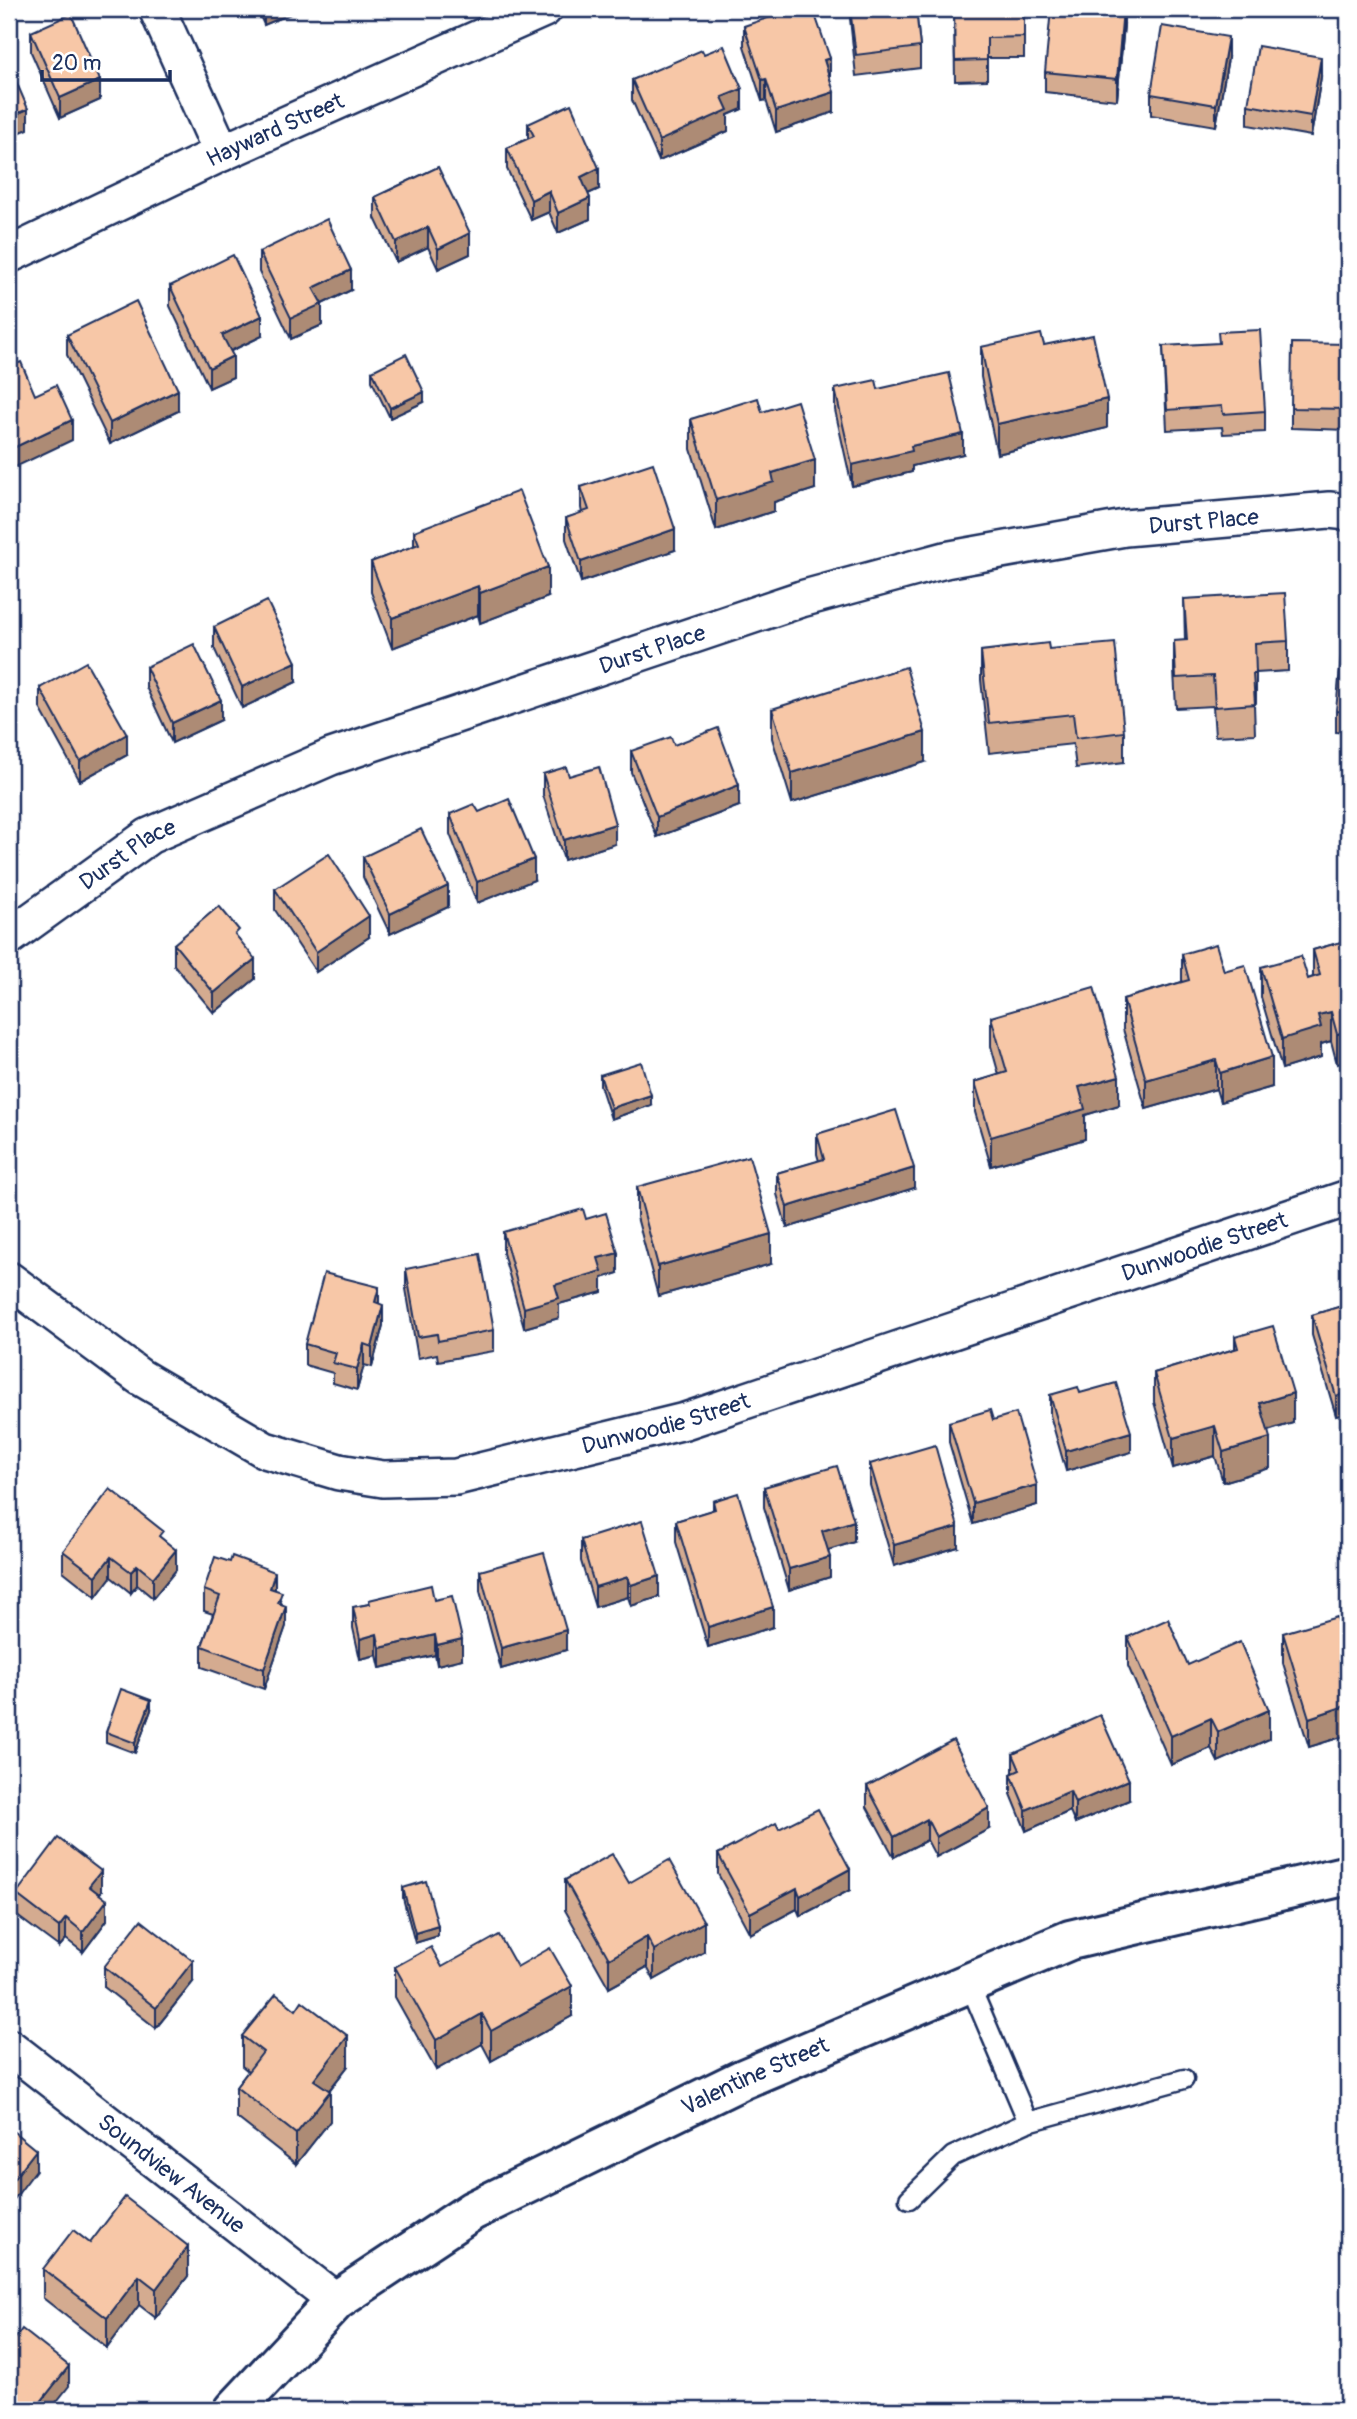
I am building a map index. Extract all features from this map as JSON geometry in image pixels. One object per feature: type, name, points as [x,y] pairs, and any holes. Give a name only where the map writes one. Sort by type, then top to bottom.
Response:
[{"type":"street","points":[[157,9],[222,153]]},
{"type":"street","name":"Hayward Street","points":[[9,255],[222,153],[544,9]]},
{"type":"street","name":"Durst Place","points":[[9,937],[149,835],[331,757],[801,599],[945,560],[1125,528],[1329,510],[1348,512]]},
{"type":"street","name":"Dunwoodie Street","points":[[9,1280],[140,1377],[265,1450],[339,1472],[383,1479],[456,1476],[685,1421],[1348,1198]]},
{"type":"street","name":"Valentine Street","points":[[234,2410],[336,2301],[472,2211],[741,2080],[1070,1940],[1348,1875]]},
{"type":"street","name":"Soundview Avenue","points":[[9,2047],[336,2301]]},
{"type":"lane","points":[[969,1983],[1028,2122]]},
{"type":"lane","points":[[909,2199],[953,2156],[1028,2122],[1184,2080]]},
{"type":"building","points":[[794,9],[813,9],[830,58],[824,60],[834,92],[776,111],[766,79],[762,80],[744,26]]},
{"type":"building","points":[[850,9],[916,9],[920,47],[856,55]]},
{"type":"building","points":[[954,9],[1024,9],[1024,37],[987,38],[987,60],[955,61]]},
{"type":"building","points":[[1051,9],[1123,9],[1117,79],[1045,72]]},
{"type":"building","points":[[71,14],[100,80],[60,98],[31,32]]},
{"type":"building","points":[[1162,26],[1228,37],[1216,105],[1151,94]]},
{"type":"building","points":[[724,46],[742,89],[722,97],[728,110],[659,141],[632,80],[702,50],[704,54]]},
{"type":"building","points":[[1258,46],[1321,57],[1311,116],[1248,105]]},
{"type":"building","points":[[9,65],[28,109],[9,117]]},
{"type":"building","points":[[571,104],[599,168],[581,177],[590,198],[558,213],[549,191],[531,200],[507,148],[534,136],[528,124]]},
{"type":"building","points":[[438,167],[470,233],[438,249],[428,227],[396,242],[375,197]]},
{"type":"building","points":[[327,219],[351,270],[313,288],[322,304],[291,318],[259,252]]},
{"type":"building","points":[[233,255],[262,316],[222,335],[233,356],[209,368],[170,286]]},
{"type":"building","points":[[136,301],[178,390],[110,423],[67,335]]},
{"type":"building","points":[[1260,330],[1265,411],[1223,414],[1222,406],[1167,410],[1163,346],[1219,343],[1218,332]]},
{"type":"building","points":[[1041,334],[1044,345],[1093,335],[1107,399],[997,424],[981,347]]},
{"type":"building","points":[[1292,343],[1348,344],[1348,409],[1291,408]]},
{"type":"building","points":[[406,354],[424,392],[390,408],[372,371]]},
{"type":"building","points":[[21,362],[35,395],[56,385],[72,420],[9,450],[9,367]]},
{"type":"building","points":[[949,373],[963,434],[911,446],[912,451],[852,465],[835,389],[876,380],[878,389]]},
{"type":"building","points":[[758,398],[762,412],[797,401],[815,460],[772,473],[774,482],[716,500],[691,419]]},
{"type":"building","points":[[653,463],[675,529],[581,562],[566,518],[589,510],[581,487]]},
{"type":"building","points":[[519,491],[548,567],[480,593],[478,586],[392,618],[371,562],[419,544],[414,531]]},
{"type":"building","points":[[1285,593],[1288,641],[1255,643],[1255,704],[1215,707],[1213,676],[1176,678],[1174,641],[1187,640],[1184,599]]},
{"type":"building","points":[[267,601],[296,662],[242,687],[214,627]]},
{"type":"building","points":[[1048,643],[1049,649],[1115,643],[1124,732],[1076,738],[1073,714],[989,723],[981,651]]},
{"type":"building","points":[[194,644],[221,700],[172,723],[146,667]]},
{"type":"building","points":[[1341,657],[1348,657],[1348,712],[1336,711]]},
{"type":"building","points":[[86,662],[127,734],[80,761],[40,688]]},
{"type":"building","points":[[906,667],[925,732],[792,773],[772,709]]},
{"type":"building","points":[[718,728],[739,785],[657,817],[631,751],[671,737],[674,745]]},
{"type":"building","points":[[566,767],[569,776],[599,767],[615,824],[564,840],[543,774]]},
{"type":"building","points":[[509,799],[534,859],[477,882],[450,814],[474,804],[479,812]]},
{"type":"building","points":[[421,829],[448,886],[390,914],[363,857]]},
{"type":"building","points":[[329,854],[369,916],[316,952],[275,889]]},
{"type":"building","points":[[219,906],[239,930],[235,934],[255,959],[214,993],[174,944]]},
{"type":"building","points":[[1348,940],[1348,1031],[1337,1034],[1331,1012],[1318,1015],[1321,1027],[1282,1039],[1261,967],[1301,956],[1308,979],[1320,975],[1313,950]]},
{"type":"building","points":[[1216,944],[1224,971],[1245,965],[1272,1057],[1220,1073],[1216,1060],[1146,1080],[1123,999],[1189,980],[1182,954]]},
{"type":"building","points":[[1094,987],[1119,1076],[1079,1087],[1085,1109],[991,1137],[975,1082],[1007,1072],[991,1017]]},
{"type":"building","points":[[641,1062],[651,1095],[611,1108],[600,1075]]},
{"type":"building","points":[[896,1110],[914,1168],[787,1207],[777,1173],[824,1159],[817,1134]]},
{"type":"building","points":[[749,1156],[771,1234],[658,1266],[637,1187]]},
{"type":"building","points":[[583,1209],[586,1219],[606,1213],[618,1253],[598,1258],[602,1271],[555,1285],[559,1298],[524,1308],[503,1232]]},
{"type":"building","points":[[480,1254],[494,1330],[438,1341],[437,1334],[418,1337],[406,1269]]},
{"type":"building","points":[[324,1273],[379,1287],[375,1302],[383,1305],[372,1347],[364,1344],[357,1369],[333,1363],[336,1353],[305,1344]]},
{"type":"building","points":[[1348,1304],[1348,1392],[1336,1396],[1312,1315]]},
{"type":"building","points":[[1273,1326],[1293,1393],[1260,1403],[1270,1438],[1223,1452],[1215,1426],[1173,1438],[1154,1373],[1238,1348],[1235,1337]]},
{"type":"building","points":[[1116,1383],[1131,1432],[1066,1451],[1050,1395],[1078,1387],[1080,1393]]},
{"type":"building","points":[[990,1410],[993,1420],[1016,1413],[1037,1485],[973,1503],[949,1422]]},
{"type":"building","points":[[935,1445],[958,1527],[894,1545],[870,1464]]},
{"type":"building","points":[[837,1466],[854,1521],[822,1531],[830,1557],[789,1569],[764,1487]]},
{"type":"building","points":[[110,1489],[163,1531],[159,1536],[176,1550],[153,1578],[137,1565],[131,1572],[111,1557],[96,1576],[63,1551]]},
{"type":"building","points":[[738,1493],[773,1607],[708,1627],[676,1521],[715,1509],[713,1501]]},
{"type":"building","points":[[642,1521],[659,1576],[631,1585],[628,1577],[595,1587],[581,1540]]},
{"type":"building","points":[[544,1553],[566,1630],[501,1648],[480,1571]]},
{"type":"building","points":[[232,1556],[275,1572],[270,1588],[282,1592],[278,1603],[286,1606],[264,1669],[202,1646],[220,1596],[204,1590],[215,1557],[230,1562]]},
{"type":"building","points":[[431,1585],[434,1600],[452,1596],[462,1639],[437,1645],[435,1635],[380,1648],[377,1634],[360,1639],[353,1607],[370,1604],[369,1600]]},
{"type":"building","points":[[1337,1617],[1343,1638],[1348,1637],[1348,1705],[1309,1718],[1283,1633]]},
{"type":"building","points":[[1168,1619],[1188,1665],[1240,1642],[1269,1710],[1218,1732],[1211,1718],[1171,1736],[1128,1637]]},
{"type":"building","points":[[121,1689],[151,1700],[135,1743],[106,1732]]},
{"type":"building","points":[[1100,1715],[1129,1780],[1075,1803],[1070,1791],[1026,1810],[1011,1774],[1020,1770],[1013,1754]]},
{"type":"building","points":[[953,1740],[989,1808],[936,1837],[927,1819],[894,1837],[867,1786]]},
{"type":"building","points":[[818,1809],[850,1869],[800,1896],[797,1888],[750,1913],[718,1854],[776,1823],[779,1829]]},
{"type":"building","points":[[58,1838],[101,1871],[89,1886],[107,1900],[83,1932],[66,1918],[59,1927],[16,1894]]},
{"type":"building","points":[[612,1854],[629,1883],[669,1860],[704,1922],[654,1950],[647,1937],[609,1959],[565,1880]]},
{"type":"building","points":[[426,1881],[438,1926],[415,1933],[403,1888]]},
{"type":"building","points":[[141,1920],[193,1961],[156,2008],[104,1967]]},
{"type":"building","points":[[499,1935],[517,1967],[550,1948],[572,1986],[491,2031],[482,2014],[436,2040],[395,1967],[431,1947],[442,1967]]},
{"type":"building","points":[[276,1994],[296,2010],[302,2001],[348,2036],[314,2080],[330,2091],[296,2134],[236,2087],[263,2052],[242,2036]]},
{"type":"building","points":[[9,2128],[36,2150],[9,2185]]},
{"type":"building","points":[[125,2197],[188,2246],[156,2289],[139,2276],[107,2318],[43,2269],[73,2230],[90,2243]]},
{"type":"building","points":[[22,2329],[69,2366],[36,2408],[39,2410],[9,2410],[9,2347]]}]
